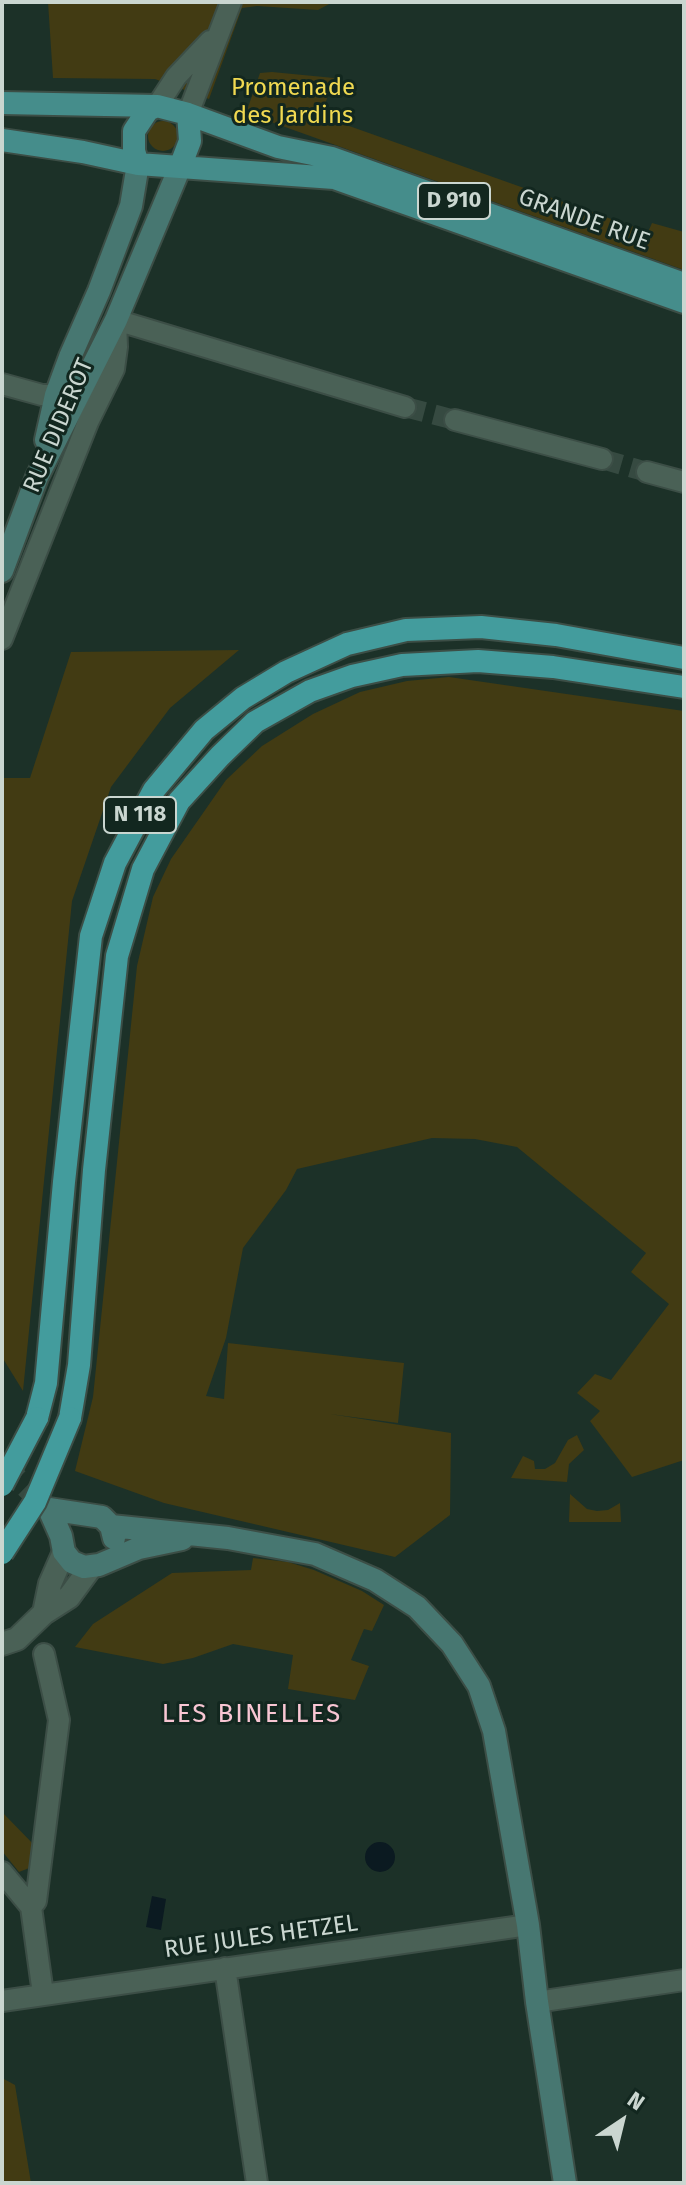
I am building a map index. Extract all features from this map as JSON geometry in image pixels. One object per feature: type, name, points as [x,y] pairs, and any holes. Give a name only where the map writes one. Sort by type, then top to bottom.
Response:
[{"type":"highway","name":"N 118","points":[[2,1485],[37,1418],[46,1383],[91,936],[115,863],[154,790],[204,730],[243,698],[286,672],[347,644],[406,630],[481,627],[556,635],[684,658]]},
{"type":"highway","name":"N 118","points":[[2,1553],[35,1502],[70,1418],[79,1365],[94,1170],[117,956],[143,869],[179,801],[255,722],[310,691],[389,667],[478,661],[553,667],[684,687]]},
{"type":"main road","name":"GRANDE RUE","points":[[2,103],[157,106],[188,114],[278,147],[332,158],[684,284]]},
{"type":"main road","points":[[37,477],[56,395],[131,206],[138,164],[134,151],[134,131],[144,115],[157,106]]},
{"type":"main road","points":[[2,571],[37,477],[116,320],[180,167],[190,141],[188,114]]},
{"type":"main road","name":"GRANDE RUE","points":[[2,140],[138,164],[334,178],[684,302]]},
{"type":"main road","points":[[99,291],[116,320]]},
{"type":"main road","points":[[98,1564],[111,1554],[115,1541],[111,1526],[102,1517],[49,1509],[72,1562],[98,1564],[139,1548],[195,1536]]},
{"type":"main road","points":[[111,1526],[269,1544],[315,1554],[375,1580],[417,1607],[452,1644],[479,1686],[494,1731],[528,1925],[565,2183]]},
{"type":"street","points":[[188,114],[231,2]]},
{"type":"street","points":[[157,106],[176,77],[218,32]]},
{"type":"street","points":[[78,337],[116,320],[405,407]]},
{"type":"street","name":"RUE DIDEROT","points":[[2,639],[88,422],[114,369],[116,320]]},
{"type":"street","points":[[2,384],[42,395],[56,395]]},
{"type":"street","points":[[455,420],[602,459]]},
{"type":"street","points":[[647,472],[684,482]]},
{"type":"street","points":[[44,1613],[62,1544]]},
{"type":"street","points":[[2,1644],[17,1639],[44,1613],[69,1597],[98,1564]]},
{"type":"street","points":[[31,1907],[36,1901],[59,1720],[44,1654]]},
{"type":"street","points":[[2,1872],[31,1907],[43,1994]]},
{"type":"street","name":"RUE JULES HETZEL","points":[[2,2001],[528,1925]]},
{"type":"street","points":[[225,1968],[257,2183]]},
{"type":"street","points":[[537,2002],[684,1980]]},
{"type":"green space","points":[[48,2],[333,2],[318,10],[242,8],[209,99],[155,79],[53,78]]},
{"type":"green space","name":"Promenade des Jardins","points":[[260,73],[334,78],[321,116],[648,232],[652,223],[684,232],[684,270],[246,113]]},
{"type":"green space","points":[[163,121],[174,125],[178,136],[174,147],[163,151],[152,147],[148,136],[152,125]]},
{"type":"green space","points":[[239,650],[170,708],[111,787],[72,901],[23,1391],[2,1357],[2,778],[30,778],[71,652]]},
{"type":"green space","points":[[449,677],[684,711],[684,1460],[632,1477],[590,1421],[600,1411],[577,1393],[595,1374],[611,1380],[669,1304],[631,1272],[646,1253],[517,1147],[475,1139],[432,1138],[297,1169],[286,1190],[243,1248],[226,1338],[206,1396],[224,1399],[228,1343],[404,1363],[398,1423],[330,1414],[451,1433],[450,1515],[395,1557],[164,1503],[75,1471],[93,1397],[137,966],[153,897],[171,859],[226,780],[262,746],[313,714],[360,692],[407,681]]},
{"type":"green space","points":[[577,1435],[584,1450],[569,1464],[567,1482],[511,1478],[523,1456],[534,1461],[535,1469],[545,1469],[555,1463],[568,1440]]},
{"type":"green space","points":[[570,1494],[587,1509],[597,1511],[608,1510],[620,1503],[621,1522],[569,1522]]},
{"type":"green space","points":[[253,1558],[288,1562],[314,1570],[362,1591],[384,1605],[372,1631],[364,1629],[351,1660],[369,1666],[355,1700],[288,1689],[293,1655],[233,1644],[193,1658],[163,1664],[75,1647],[93,1624],[172,1573],[251,1570]]},
{"type":"green space","points":[[2,1812],[39,1850],[37,1865],[19,1872],[2,1851]]},
{"type":"green space","points":[[2,2078],[15,2085],[31,2183],[2,2183]]},
{"type":"shaded area","points":[[380,1842],[391,1846],[395,1857],[391,1868],[380,1872],[369,1868],[365,1857],[369,1846]]},
{"type":"shaded area","points":[[152,1896],[166,1899],[161,1930],[146,1927]]},
{"type":"tunnel","points":[[405,407],[455,420]]},
{"type":"tunnel","points":[[602,459],[647,472]]},
{"type":"tunnel","points":[[2,1464],[49,1509]]},
{"type":"district","name":"LES BINELLES","points":[[252,1715]]}]
